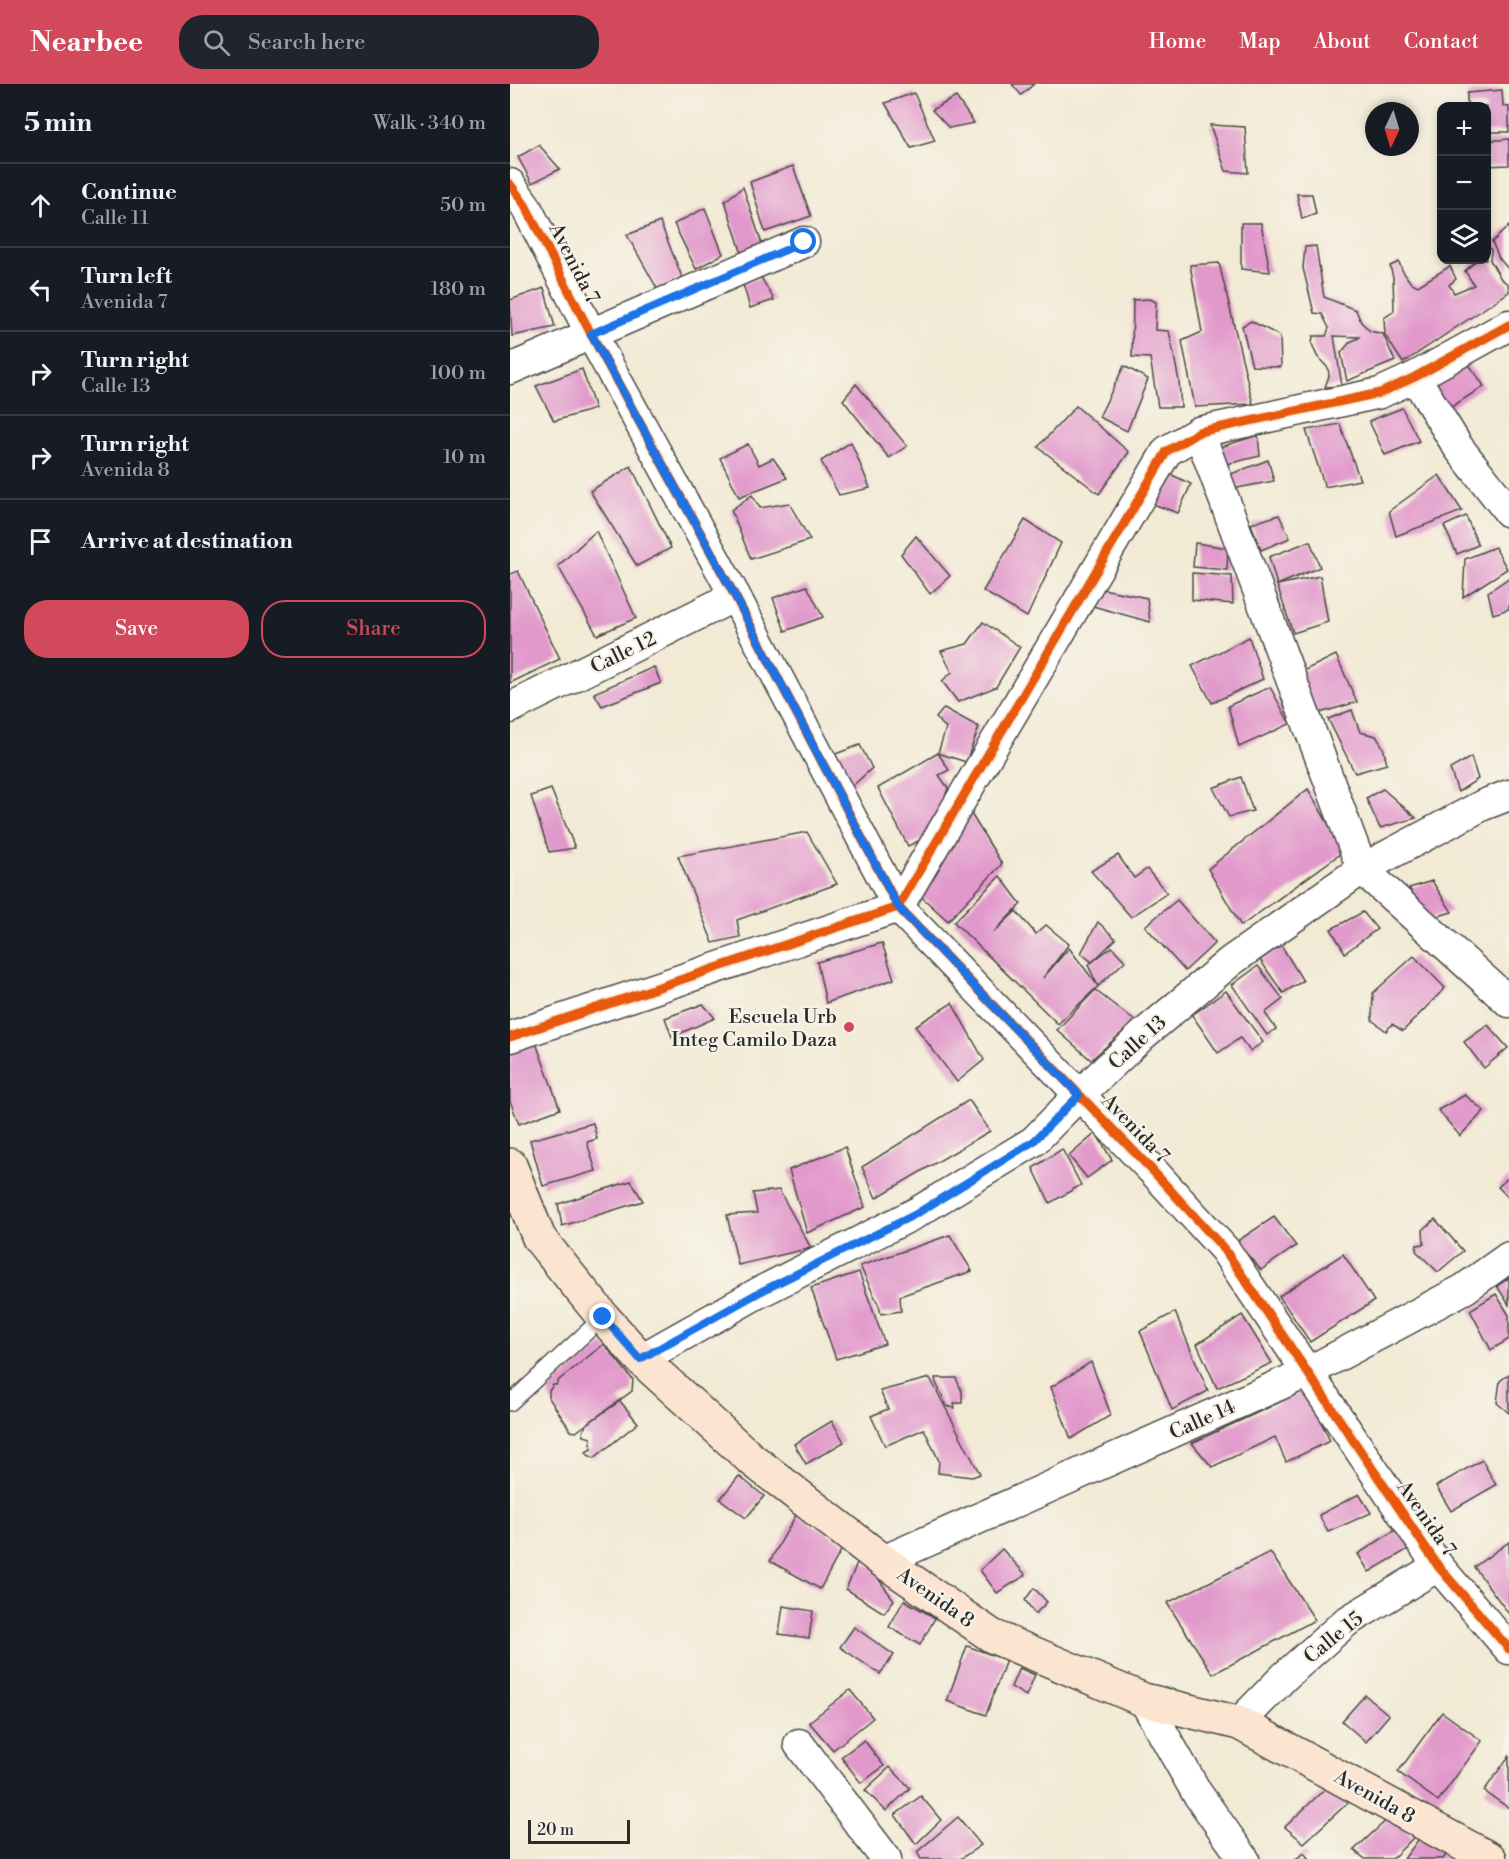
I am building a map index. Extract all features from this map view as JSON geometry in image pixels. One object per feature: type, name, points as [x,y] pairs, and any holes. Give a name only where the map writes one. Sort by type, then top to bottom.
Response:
[{"type":"street","name":"Avenida 7","points":[[510,184],[525,205],[591,334],[735,596],[898,907],[1226,1250],[1437,1566],[1509,1649]]},
{"type":"street","points":[[510,369],[804,242]]},
{"type":"street","points":[[510,1036],[898,907],[1167,451],[1199,432],[1380,393],[1415,377],[1509,325]]},
{"type":"street","points":[[1415,377],[1458,447],[1509,512]]},
{"type":"street","points":[[1199,432],[1362,869],[1509,1002]]},
{"type":"street","name":"Calle 12","points":[[510,708],[735,596]]},
{"type":"street","name":"Calle 13","points":[[640,1359],[758,1293],[916,1214],[1034,1141],[1144,1034],[1231,961],[1362,869],[1483,806],[1509,795]]},
{"type":"street","name":"Avenida 8","points":[[510,1164],[539,1238],[640,1359],[750,1458],[883,1561],[992,1636],[1144,1700],[1239,1723],[1490,1859]]},
{"type":"street","name":"Calle 14","points":[[883,1561],[1308,1372],[1464,1289],[1509,1257]]},
{"type":"street","name":"Calle 15","points":[[1239,1723],[1285,1676],[1346,1622],[1437,1566]]},
{"type":"street","points":[[1144,1700],[1197,1793],[1244,1859]]},
{"type":"street","points":[[799,1744],[886,1859]]},
{"type":"lane","points":[[510,1403],[603,1317]]},
{"type":"building","points":[[1012,84],[1034,84],[1021,95]]},
{"type":"building","points":[[1502,90],[1503,106],[1509,107],[1509,132],[1491,132],[1491,102],[1467,102],[1467,93]]},
{"type":"building","points":[[914,93],[935,141],[911,148],[885,103]]},
{"type":"building","points":[[956,97],[974,123],[949,128],[932,110]]},
{"type":"building","points":[[1210,125],[1245,127],[1248,173],[1226,171]]},
{"type":"building","points":[[1509,139],[1509,165],[1491,166],[1491,141]]},
{"type":"building","points":[[539,145],[560,169],[532,183],[518,157]]},
{"type":"building","points":[[793,166],[811,216],[765,232],[750,182]]},
{"type":"building","points":[[743,187],[763,247],[742,254],[725,201]]},
{"type":"building","points":[[1297,194],[1312,194],[1316,214],[1302,219]]},
{"type":"building","points":[[705,208],[723,254],[696,269],[674,224]]},
{"type":"building","points":[[660,222],[682,277],[658,290],[627,235]]},
{"type":"building","points":[[1241,223],[1261,223],[1270,272],[1241,269]]},
{"type":"building","points":[[1509,226],[1509,270],[1499,258],[1492,242]]},
{"type":"building","points":[[1316,246],[1324,297],[1356,310],[1361,322],[1370,331],[1383,334],[1395,361],[1347,381],[1341,353],[1350,342],[1360,337],[1334,336],[1342,386],[1325,387],[1329,376],[1328,368],[1317,356],[1312,344],[1313,336],[1326,336],[1329,328],[1322,314],[1314,313],[1303,268],[1305,247]]},
{"type":"building","points":[[1399,262],[1410,282],[1418,286],[1450,266],[1456,279],[1449,285],[1454,293],[1474,285],[1465,271],[1473,264],[1491,264],[1491,262],[1501,279],[1508,284],[1509,292],[1403,363],[1385,335],[1384,318],[1394,311],[1393,277],[1390,266]]},
{"type":"building","points":[[1219,263],[1253,404],[1195,407],[1182,341],[1202,332],[1190,265]]},
{"type":"building","points":[[761,277],[774,300],[750,308],[743,284]]},
{"type":"building","points":[[544,288],[555,327],[512,336],[510,300]]},
{"type":"building","points":[[1150,299],[1156,302],[1155,330],[1169,331],[1179,381],[1181,407],[1158,407],[1150,358],[1132,357],[1133,300]]},
{"type":"building","points":[[1251,321],[1280,336],[1281,367],[1252,366],[1242,326]]},
{"type":"building","points":[[1468,363],[1484,386],[1447,410],[1429,385]]},
{"type":"building","points":[[1124,366],[1148,379],[1127,431],[1099,417]]},
{"type":"building","points":[[582,369],[595,409],[554,421],[536,386]]},
{"type":"building","points":[[856,384],[907,446],[889,458],[843,400]]},
{"type":"building","points":[[1076,406],[1129,452],[1099,494],[1038,447]]},
{"type":"building","points":[[1402,408],[1419,441],[1385,455],[1369,421]]},
{"type":"building","points":[[1340,424],[1360,480],[1325,487],[1306,430]]},
{"type":"building","points":[[1258,435],[1260,456],[1223,465],[1218,448]]},
{"type":"building","points":[[851,442],[870,488],[839,495],[821,461]]},
{"type":"building","points":[[748,444],[759,465],[773,458],[787,478],[739,497],[720,458]]},
{"type":"building","points":[[1268,460],[1274,481],[1232,489],[1231,474]]},
{"type":"building","points":[[631,466],[671,548],[637,566],[590,491]]},
{"type":"building","points":[[1168,473],[1191,484],[1178,513],[1153,504]]},
{"type":"building","points":[[1439,475],[1462,511],[1396,536],[1389,511]]},
{"type":"building","points":[[752,495],[760,508],[789,503],[810,540],[751,559],[731,510]]},
{"type":"building","points":[[1279,515],[1290,538],[1261,550],[1251,524]]},
{"type":"building","points":[[1466,516],[1478,545],[1457,554],[1444,526]]},
{"type":"building","points":[[1025,520],[1061,543],[1027,617],[983,591]]},
{"type":"building","points":[[596,531],[636,618],[597,635],[558,566]]},
{"type":"building","points":[[916,536],[950,576],[930,594],[901,554]]},
{"type":"building","points":[[1310,541],[1320,567],[1277,585],[1269,557]]},
{"type":"building","points":[[1195,543],[1228,548],[1227,570],[1193,567]]},
{"type":"building","points":[[1495,547],[1507,569],[1463,597],[1465,559]]},
{"type":"building","points":[[518,571],[560,659],[510,683],[510,574]]},
{"type":"building","points":[[1192,573],[1232,576],[1233,604],[1192,600]]},
{"type":"building","points":[[1320,576],[1328,622],[1293,633],[1277,585]]},
{"type":"building","points":[[1509,578],[1509,609],[1493,614],[1488,592]]},
{"type":"building","points":[[807,586],[823,617],[785,631],[773,598]]},
{"type":"building","points":[[1098,588],[1147,598],[1150,622],[1086,604]]},
{"type":"building","points":[[983,622],[1020,647],[996,687],[958,702],[942,681],[952,672],[941,651],[967,644]]},
{"type":"building","points":[[1249,637],[1263,679],[1212,703],[1192,666]]},
{"type":"building","points":[[1336,655],[1357,702],[1313,715],[1299,673]]},
{"type":"building","points":[[654,667],[661,683],[602,706],[594,693]]},
{"type":"building","points":[[1270,687],[1290,724],[1239,747],[1228,706]]},
{"type":"building","points":[[944,708],[979,727],[966,762],[938,753],[946,728],[936,718]]},
{"type":"building","points":[[1352,710],[1360,732],[1376,736],[1383,747],[1387,764],[1355,773],[1328,719]]},
{"type":"building","points":[[860,745],[872,768],[847,791],[830,756]]},
{"type":"building","points":[[938,753],[949,770],[939,775],[948,788],[937,822],[941,830],[908,846],[878,788]]},
{"type":"building","points":[[1471,757],[1478,779],[1458,792],[1450,769]]},
{"type":"building","points":[[1241,777],[1253,811],[1229,817],[1213,788]]},
{"type":"building","points":[[551,789],[575,848],[549,852],[531,796]]},
{"type":"building","points":[[1308,789],[1344,851],[1241,926],[1208,869]]},
{"type":"building","points":[[1383,789],[1416,818],[1380,828],[1366,798]]},
{"type":"building","points":[[968,809],[1002,864],[948,921],[914,890]]},
{"type":"building","points":[[807,832],[837,884],[737,920],[740,937],[713,943],[678,856]]},
{"type":"building","points":[[1118,855],[1134,878],[1147,869],[1167,893],[1131,917],[1091,871]]},
{"type":"building","points":[[1000,876],[1021,904],[993,933],[1016,911],[1036,934],[1046,925],[1069,944],[1043,978],[1069,948],[1098,986],[1088,965],[1112,947],[1125,961],[1058,1024],[954,922]]},
{"type":"building","points":[[1432,881],[1452,912],[1428,919],[1409,888]]},
{"type":"building","points":[[1177,900],[1215,943],[1185,971],[1145,926]]},
{"type":"building","points":[[1363,912],[1377,929],[1345,953],[1331,929]]},
{"type":"building","points":[[1098,922],[1116,939],[1092,962],[1081,953]]},
{"type":"building","points":[[882,943],[894,979],[826,1003],[817,962]]},
{"type":"building","points":[[1281,945],[1303,981],[1283,993],[1260,960]]},
{"type":"building","points":[[1414,956],[1445,988],[1403,1031],[1392,1024],[1386,1031],[1372,1020],[1373,993]]},
{"type":"building","points":[[1258,966],[1283,999],[1265,1013],[1276,1029],[1267,1035],[1232,985]]},
{"type":"building","points":[[1095,990],[1135,1021],[1091,1060],[1057,1030]]},
{"type":"building","points":[[1226,991],[1263,1042],[1250,1051],[1240,1038],[1218,1053],[1192,1015]]},
{"type":"building","points":[[952,1003],[984,1060],[957,1082],[915,1026]]},
{"type":"building","points":[[703,1004],[715,1018],[672,1037],[665,1018]]},
{"type":"building","points":[[1488,1025],[1508,1048],[1484,1068],[1464,1042]]},
{"type":"building","points":[[536,1043],[560,1109],[519,1124],[510,1101],[510,1052]]},
{"type":"building","points":[[1465,1095],[1484,1111],[1460,1136],[1438,1110]]},
{"type":"building","points":[[969,1100],[990,1131],[876,1198],[862,1167]]},
{"type":"building","points":[[593,1123],[597,1139],[587,1142],[596,1171],[543,1186],[530,1140]]},
{"type":"building","points":[[1096,1133],[1112,1160],[1087,1178],[1069,1156]]},
{"type":"building","points":[[845,1147],[865,1207],[807,1233],[789,1170]]},
{"type":"building","points":[[1062,1149],[1081,1185],[1050,1203],[1033,1168]]},
{"type":"building","points":[[1509,1177],[1509,1198],[1498,1187]]},
{"type":"building","points":[[631,1181],[643,1201],[562,1226],[558,1204]]},
{"type":"building","points":[[779,1190],[811,1248],[738,1265],[727,1215],[757,1213],[753,1193]]},
{"type":"building","points":[[1274,1217],[1296,1246],[1261,1270],[1236,1242]]},
{"type":"building","points":[[1435,1219],[1463,1251],[1438,1272],[1416,1251],[1417,1245],[1424,1244],[1423,1230]]},
{"type":"building","points":[[950,1235],[972,1271],[900,1296],[901,1311],[881,1314],[860,1266]]},
{"type":"building","points":[[1343,1254],[1374,1301],[1310,1342],[1279,1296]]},
{"type":"building","points":[[859,1272],[885,1344],[836,1359],[811,1288]]},
{"type":"building","points":[[1509,1278],[1509,1305],[1497,1286]]},
{"type":"building","points":[[1496,1294],[1509,1315],[1509,1339],[1491,1350],[1470,1310]]},
{"type":"building","points":[[1175,1312],[1208,1391],[1172,1410],[1140,1331]]},
{"type":"building","points":[[1242,1315],[1272,1363],[1217,1388],[1197,1344]]},
{"type":"building","points":[[604,1344],[633,1380],[632,1391],[576,1432],[571,1431],[549,1398],[549,1391],[553,1385],[556,1385],[559,1380]]},
{"type":"building","points":[[1091,1362],[1111,1415],[1071,1439],[1051,1387]]},
{"type":"building","points":[[1509,1374],[1509,1413],[1497,1403],[1500,1381]]},
{"type":"building","points":[[930,1378],[980,1474],[972,1477],[938,1473],[939,1461],[924,1429],[885,1446],[871,1416],[888,1409],[880,1391]]},
{"type":"building","points":[[935,1378],[956,1378],[962,1392],[962,1403],[954,1403],[955,1408],[947,1406]]},
{"type":"building","points":[[1306,1390],[1330,1441],[1286,1462],[1275,1437],[1212,1467],[1192,1443]]},
{"type":"building","points":[[620,1401],[638,1423],[594,1458],[588,1455],[586,1452],[591,1449],[591,1438],[584,1436],[583,1432],[587,1424]]},
{"type":"building","points":[[832,1421],[844,1442],[806,1464],[794,1444]]},
{"type":"building","points":[[1482,1460],[1496,1485],[1451,1511],[1436,1486]]},
{"type":"building","points":[[739,1476],[764,1496],[746,1518],[720,1499]]},
{"type":"building","points":[[1359,1494],[1371,1513],[1328,1532],[1319,1515]]},
{"type":"building","points":[[796,1515],[845,1543],[820,1589],[770,1561]]},
{"type":"building","points":[[1400,1527],[1412,1547],[1369,1572],[1358,1554]]},
{"type":"building","points":[[1509,1542],[1509,1614],[1474,1567]]},
{"type":"building","points":[[1002,1549],[1026,1575],[997,1593],[980,1570]]},
{"type":"building","points":[[1270,1552],[1315,1620],[1213,1674],[1167,1603]]},
{"type":"building","points":[[858,1561],[883,1570],[879,1580],[894,1600],[884,1613],[846,1589]]},
{"type":"building","points":[[1034,1588],[1047,1602],[1035,1614],[1025,1600]]},
{"type":"building","points":[[904,1600],[935,1618],[920,1645],[889,1627]]},
{"type":"building","points":[[783,1606],[813,1611],[809,1638],[779,1634]]},
{"type":"building","points":[[854,1627],[894,1655],[880,1674],[840,1647]]},
{"type":"building","points":[[967,1646],[1006,1660],[986,1715],[947,1701]]},
{"type":"building","points":[[1019,1668],[1035,1675],[1026,1696],[1011,1687]]},
{"type":"building","points":[[850,1690],[873,1718],[833,1750],[809,1722]]},
{"type":"building","points":[[1365,1695],[1389,1715],[1366,1742],[1342,1721]]},
{"type":"building","points":[[1442,1712],[1482,1741],[1438,1801],[1398,1772]]},
{"type":"building","points":[[864,1740],[884,1766],[861,1783],[841,1757]]},
{"type":"building","points":[[1509,1756],[1509,1808],[1484,1791]]},
{"type":"building","points":[[890,1767],[910,1788],[886,1811],[865,1790]]},
{"type":"building","points":[[1333,1781],[1352,1799],[1304,1843],[1285,1827]]},
{"type":"building","points":[[921,1796],[941,1820],[916,1844],[895,1815]]},
{"type":"building","points":[[1391,1816],[1413,1838],[1392,1859],[1365,1859],[1354,1850]]},
{"type":"building","points":[[958,1817],[981,1845],[960,1859],[921,1859],[917,1852]]},
{"type":"building","points":[[1421,1836],[1446,1855],[1443,1859],[1404,1859]]},
{"type":"building","points":[[1304,1853],[1309,1859],[1296,1859]]},
{"type":"cycle path","points":[[510,184],[525,205],[591,334],[735,596],[898,907],[1152,1170],[1225,1250],[1438,1566],[1509,1649]]},
{"type":"cycle path","points":[[510,1037],[898,907],[1167,451],[1199,432],[1380,393],[1415,377],[1509,325]]},
{"type":"place","name":"Escuela Urb Integ Camilo Daza","points":[[849,1027]]},
{"type":"route","points":[[603,1317],[640,1359],[758,1293],[916,1214],[1034,1141],[1079,1095],[898,907],[735,596],[591,334],[804,242]]}]
